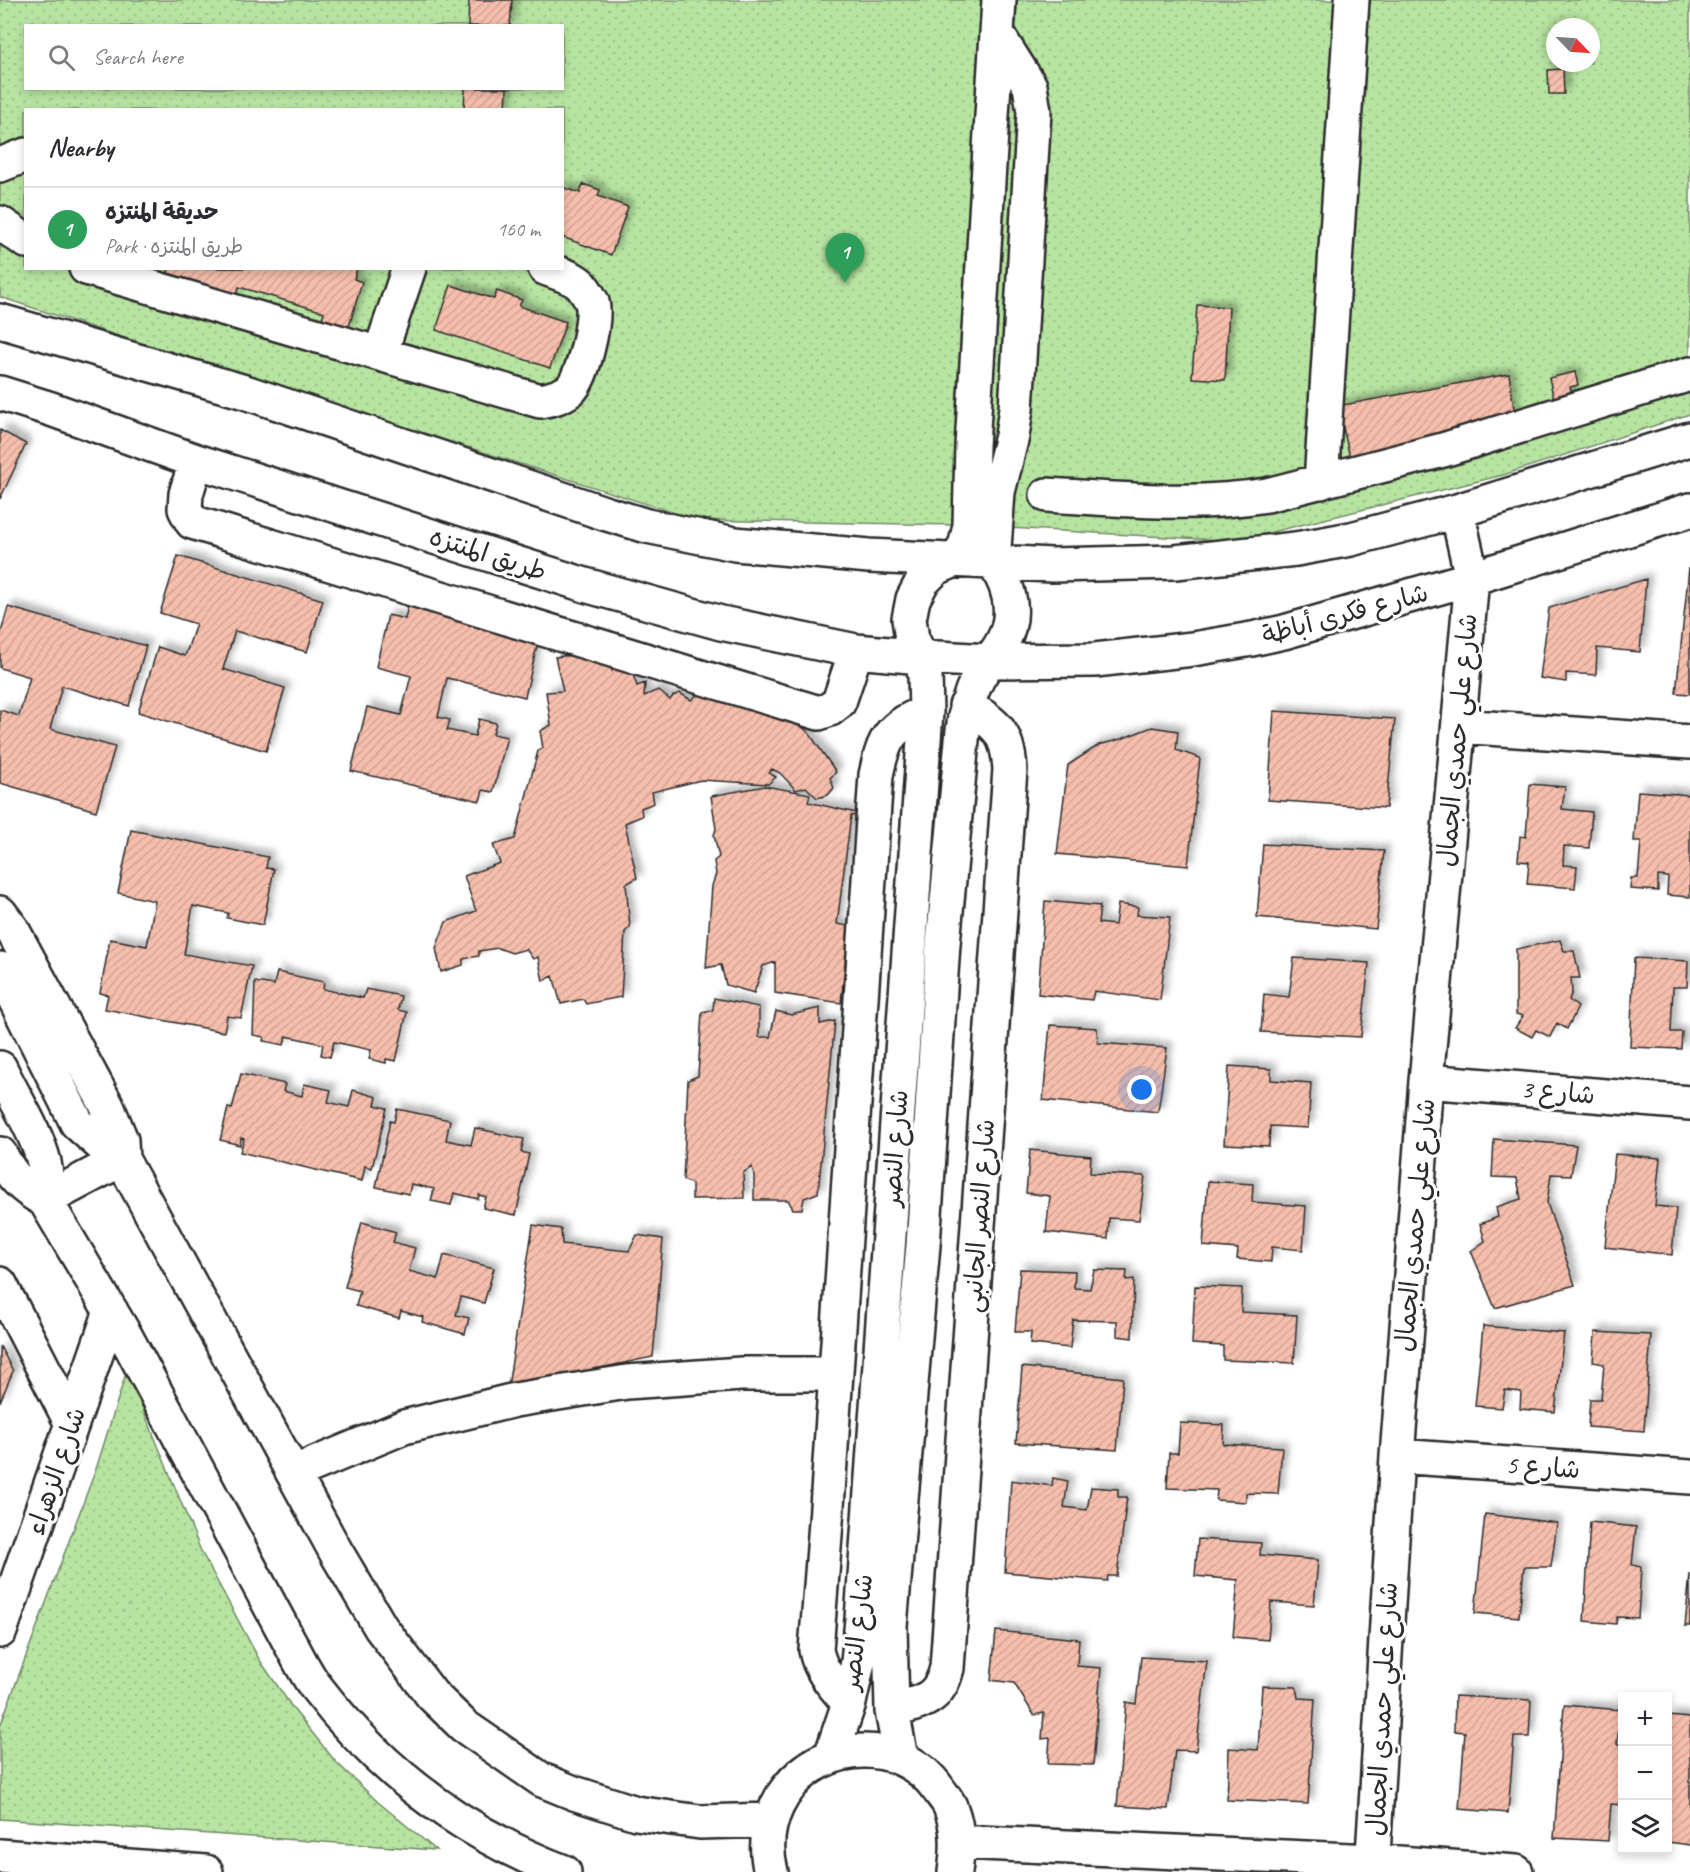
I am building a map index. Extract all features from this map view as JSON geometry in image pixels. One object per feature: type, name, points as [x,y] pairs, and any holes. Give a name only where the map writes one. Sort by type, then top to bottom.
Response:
[{"type":"street","points":[[955,560],[966,543],[970,526],[972,446],[999,0]]},
{"type":"street","points":[[1321,482],[1352,0]]},
{"type":"street","points":[[993,562],[998,492],[1016,409],[1034,112],[1030,86],[997,34]]},
{"type":"street","points":[[0,165],[24,155]]},
{"type":"street","points":[[0,223],[24,240]]},
{"type":"street","points":[[93,270],[540,401],[556,398],[571,389],[580,375],[593,322],[592,302],[581,285],[550,270]]},
{"type":"street","points":[[380,354],[408,270]]},
{"type":"street","points":[[0,321],[245,392],[647,526],[735,544],[869,556],[1052,565],[1123,564],[1175,562],[1296,549],[1351,538],[1457,511],[1690,439]]},
{"type":"street","points":[[1047,495],[1211,502],[1267,495],[1443,450],[1690,374]]},
{"type":"street","name":"طريق المنتزه","points":[[0,393],[196,461],[596,588],[721,623],[856,651],[989,661]]},
{"type":"street","points":[[972,446],[980,454],[989,457],[999,456],[1008,450]]},
{"type":"street","points":[[196,461],[184,509],[192,522],[819,713],[839,702],[856,651]]},
{"type":"street","name":"شارع فكرى أباظة","points":[[989,661],[1095,660],[1159,654],[1252,639],[1284,632],[1472,578],[1690,510]]},
{"type":"street","name":"شارع علي حمدي الجمال","points":[[1373,1867],[1397,1456],[1426,1081],[1472,578],[1457,511]]},
{"type":"street","name":"شارع النصر","points":[[831,1756],[849,1703],[858,1662],[862,1619],[926,712],[925,675],[921,657],[912,639],[909,619],[913,599],[922,582],[936,568],[955,560]]},
{"type":"street","name":"شارع النصر","points":[[901,1758],[892,1711],[890,1626],[924,1245],[943,944],[966,706],[977,680],[1003,642],[1009,626],[1011,609],[1009,591],[1003,575],[993,562]]},
{"type":"street","name":"شارع النصر الجانبى","points":[[892,1711],[925,1701],[936,1694],[944,1682],[960,1499],[1010,769],[1009,750],[1001,732],[989,718],[966,706]]},
{"type":"street","points":[[849,1703],[823,1672],[816,1650],[876,775],[880,754],[890,734],[904,720],[926,712]]},
{"type":"street","points":[[1460,726],[1690,742]]},
{"type":"street","points":[[0,913],[12,929],[107,1106],[121,1140],[122,1160],[293,1473],[381,1628],[432,1695],[464,1726],[542,1780],[574,1793],[636,1813],[700,1822],[771,1820]]},
{"type":"street","points":[[0,969],[77,1124],[122,1160]]},
{"type":"street","points":[[0,1068],[44,1164],[45,1200]]},
{"type":"street","name":"شارع 3","points":[[1426,1081],[1690,1103]]},
{"type":"street","points":[[0,1154],[15,1180],[29,1192],[45,1200],[111,1311],[315,1686],[367,1746],[435,1805],[505,1846],[562,1872]]},
{"type":"street","points":[[45,1200],[122,1160]]},
{"type":"street","points":[[0,1284],[72,1424]]},
{"type":"street","name":"شارع الزهراء","points":[[0,1631],[111,1311]]},
{"type":"street","points":[[293,1473],[404,1427],[515,1400],[627,1382],[741,1374],[836,1374]]},
{"type":"street","name":"شارع 5","points":[[1397,1456],[1690,1477]]},
{"type":"street","points":[[771,1872],[767,1840],[771,1820],[783,1793],[804,1770],[831,1756],[854,1750],[878,1751],[901,1758],[930,1778],[951,1807],[957,1857],[1516,1872]]},
{"type":"street","points":[[0,1856],[206,1872]]},
{"type":"green space","points":[[0,0],[1690,0],[1690,414],[1503,475],[1236,541],[955,525],[697,520],[0,297]]},
{"type":"green space","points":[[127,1370],[201,1551],[259,1659],[294,1710],[335,1761],[378,1802],[436,1850],[0,1819],[0,1726],[97,1466]]},
{"type":"building","points":[[469,0],[512,0],[510,24],[468,24]]},
{"type":"building","points":[[1548,72],[1563,72],[1564,94],[1549,94]]},
{"type":"building","points":[[465,90],[507,90],[506,108],[464,108]]},
{"type":"building","points":[[583,184],[600,190],[598,196],[628,207],[611,255],[564,238],[564,188],[580,193]]},
{"type":"building","points":[[168,270],[356,270],[354,279],[362,282],[348,330],[321,322],[324,312],[239,287],[236,296],[167,275]]},
{"type":"building","points":[[451,285],[494,299],[497,291],[522,300],[519,306],[566,322],[550,368],[436,330]]},
{"type":"building","points":[[1197,305],[1229,307],[1225,380],[1192,378]]},
{"type":"building","points":[[1575,372],[1578,385],[1570,387],[1574,403],[1556,408],[1549,378]]},
{"type":"building","points":[[1509,374],[1516,423],[1352,466],[1338,406]]},
{"type":"building","points":[[0,430],[26,444],[0,499]]},
{"type":"building","points":[[178,556],[323,600],[307,652],[235,631],[223,669],[285,688],[266,751],[138,712],[158,647],[185,656],[196,624],[160,613]]},
{"type":"building","points":[[1690,568],[1690,694],[1676,693]]},
{"type":"building","points":[[1646,579],[1640,652],[1597,648],[1596,675],[1566,673],[1566,682],[1540,678],[1549,608]]},
{"type":"building","points":[[409,601],[538,642],[525,697],[447,678],[438,717],[450,720],[447,730],[475,736],[479,719],[496,723],[493,734],[507,737],[493,792],[483,790],[480,801],[351,771],[367,707],[401,715],[411,676],[376,667],[388,615],[405,619]]},
{"type":"building","points":[[8,607],[146,646],[129,706],[62,686],[50,729],[115,747],[96,811],[0,783],[0,710],[19,716],[30,677],[0,668],[0,636]]},
{"type":"building","points":[[582,654],[609,661],[612,671],[622,663],[632,672],[637,686],[645,683],[644,696],[658,690],[670,700],[680,693],[691,700],[704,689],[793,719],[809,733],[836,772],[830,778],[834,788],[828,795],[817,798],[806,787],[796,790],[780,773],[772,769],[769,773],[776,777],[768,784],[701,780],[652,792],[654,803],[641,808],[642,816],[625,823],[637,878],[626,884],[630,927],[625,932],[621,997],[586,1004],[583,999],[561,1004],[553,976],[543,981],[538,957],[533,959],[526,949],[512,953],[498,948],[479,951],[479,956],[463,959],[463,965],[441,972],[436,948],[446,922],[476,911],[464,876],[500,863],[493,845],[515,839],[538,751],[543,748],[540,731],[551,725],[546,692],[563,691],[555,657]]},
{"type":"building","points":[[1274,711],[1395,719],[1386,808],[1268,800]]},
{"type":"building","points":[[1152,727],[1178,731],[1176,750],[1200,758],[1188,866],[1057,854],[1068,765],[1099,745]]},
{"type":"building","points":[[1530,784],[1565,787],[1562,809],[1592,812],[1589,848],[1564,846],[1563,865],[1577,866],[1575,888],[1527,884],[1529,862],[1518,861],[1520,836],[1526,837]]},
{"type":"building","points":[[765,786],[810,794],[808,802],[861,814],[851,816],[837,924],[849,926],[841,1003],[775,993],[775,962],[763,966],[754,993],[726,985],[721,965],[706,968],[712,886],[716,874],[714,861],[719,857],[714,835],[716,829],[711,796]]},
{"type":"building","points":[[1638,791],[1690,795],[1690,897],[1667,895],[1668,877],[1658,876],[1658,891],[1630,889],[1631,878],[1638,878],[1641,841],[1634,841]]},
{"type":"building","points":[[131,830],[268,857],[266,868],[274,869],[263,925],[227,918],[228,913],[193,906],[184,954],[252,966],[241,1018],[227,1016],[224,1032],[105,1009],[108,995],[100,993],[110,939],[147,946],[155,901],[118,893]]},
{"type":"building","points":[[1263,844],[1384,851],[1376,929],[1257,917]]},
{"type":"building","points":[[1045,901],[1100,906],[1098,923],[1115,925],[1118,904],[1138,907],[1137,915],[1170,917],[1160,1000],[1094,991],[1092,1000],[1038,994]]},
{"type":"building","points":[[1560,940],[1564,951],[1574,951],[1580,978],[1571,978],[1572,992],[1569,1000],[1578,1007],[1567,1029],[1557,1023],[1550,1037],[1536,1030],[1532,1037],[1515,1028],[1523,1016],[1516,1014],[1516,949]]},
{"type":"building","points":[[1294,958],[1369,963],[1361,1037],[1261,1032],[1264,994],[1289,997]]},
{"type":"building","points":[[1634,958],[1688,961],[1687,987],[1673,987],[1671,1032],[1682,1032],[1681,1049],[1630,1047]]},
{"type":"building","points":[[277,972],[324,982],[323,989],[363,998],[366,989],[401,996],[398,1010],[407,1012],[396,1061],[386,1059],[386,1063],[369,1059],[371,1050],[334,1042],[330,1057],[321,1055],[323,1044],[286,1036],[284,1045],[263,1041],[264,1037],[253,1035],[255,982],[274,985]]},
{"type":"building","points":[[714,998],[759,1007],[759,1037],[770,1037],[776,1011],[791,1015],[820,1008],[820,1024],[835,1021],[818,1193],[804,1198],[802,1209],[793,1209],[788,1200],[754,1200],[752,1167],[743,1173],[744,1198],[692,1199],[692,1184],[683,1180],[688,1080],[698,1076],[702,1012],[713,1010]]},
{"type":"building","points":[[1050,1025],[1097,1028],[1098,1043],[1167,1048],[1158,1112],[1043,1100]]},
{"type":"building","points":[[1229,1066],[1271,1069],[1271,1080],[1311,1083],[1308,1128],[1270,1126],[1269,1146],[1224,1144]]},
{"type":"building","points":[[241,1074],[285,1084],[283,1091],[302,1096],[304,1084],[331,1090],[328,1102],[349,1107],[353,1090],[377,1097],[375,1105],[387,1108],[372,1168],[365,1166],[362,1181],[240,1152],[244,1139],[241,1138],[240,1145],[220,1140],[228,1108],[232,1109]]},
{"type":"building","points":[[397,1109],[450,1120],[446,1140],[471,1145],[475,1128],[524,1139],[521,1152],[529,1154],[516,1215],[483,1208],[486,1197],[479,1195],[478,1199],[454,1193],[451,1205],[431,1201],[434,1189],[411,1184],[409,1194],[376,1187],[390,1121],[394,1122]]},
{"type":"building","points":[[1494,1139],[1576,1145],[1571,1175],[1551,1174],[1547,1203],[1575,1285],[1495,1308],[1471,1251],[1485,1241],[1480,1224],[1498,1217],[1496,1207],[1521,1199],[1517,1178],[1492,1177]]},
{"type":"building","points":[[1030,1150],[1091,1156],[1090,1173],[1145,1176],[1139,1220],[1109,1218],[1108,1239],[1046,1232],[1050,1196],[1026,1193]]},
{"type":"building","points":[[1615,1154],[1660,1158],[1655,1206],[1676,1208],[1672,1255],[1605,1247]]},
{"type":"building","points":[[1208,1181],[1253,1184],[1252,1202],[1306,1206],[1303,1250],[1272,1247],[1271,1262],[1237,1259],[1238,1249],[1203,1246]]},
{"type":"building","points":[[362,1222],[396,1232],[393,1242],[415,1248],[409,1271],[438,1279],[444,1255],[494,1268],[484,1303],[461,1297],[456,1315],[469,1318],[465,1334],[422,1322],[423,1317],[401,1311],[399,1318],[356,1306],[360,1291],[345,1287]]},
{"type":"building","points":[[533,1225],[561,1229],[562,1244],[629,1251],[637,1235],[663,1239],[653,1357],[508,1387]]},
{"type":"building","points":[[1020,1269],[1075,1271],[1074,1288],[1090,1289],[1094,1270],[1127,1271],[1126,1280],[1134,1279],[1132,1338],[1117,1336],[1117,1321],[1073,1320],[1070,1348],[1030,1344],[1031,1332],[1015,1332]]},
{"type":"building","points":[[1195,1286],[1242,1288],[1241,1312],[1297,1315],[1294,1363],[1223,1360],[1223,1346],[1192,1344]]},
{"type":"building","points":[[1483,1326],[1564,1333],[1555,1412],[1520,1409],[1521,1392],[1505,1390],[1502,1408],[1475,1406]]},
{"type":"building","points":[[1595,1332],[1651,1335],[1644,1431],[1588,1427],[1590,1399],[1601,1399],[1604,1364],[1593,1362]]},
{"type":"building","points":[[0,1346],[13,1371],[0,1402]]},
{"type":"building","points":[[1022,1367],[1123,1378],[1117,1450],[1016,1443]]},
{"type":"building","points":[[1180,1423],[1224,1425],[1223,1444],[1282,1447],[1278,1494],[1246,1493],[1246,1502],[1216,1500],[1217,1490],[1167,1488],[1169,1453],[1178,1453]]},
{"type":"building","points":[[1053,1478],[1068,1481],[1064,1507],[1087,1510],[1091,1487],[1118,1489],[1118,1497],[1127,1497],[1117,1576],[1108,1576],[1107,1581],[1005,1572],[1011,1480],[1052,1486]]},
{"type":"building","points":[[1485,1514],[1557,1523],[1551,1567],[1524,1567],[1519,1617],[1475,1613]]},
{"type":"building","points":[[1590,1522],[1636,1527],[1632,1565],[1641,1567],[1638,1618],[1617,1617],[1616,1624],[1584,1621]]},
{"type":"building","points":[[1198,1539],[1261,1543],[1260,1555],[1318,1560],[1314,1605],[1271,1602],[1268,1640],[1233,1637],[1238,1580],[1195,1576]]},
{"type":"building","points":[[1690,1574],[1690,1626],[1685,1626]]},
{"type":"building","points":[[996,1631],[1079,1639],[1077,1666],[1101,1668],[1093,1765],[1048,1764],[1050,1738],[1042,1739],[1044,1713],[1034,1715],[1014,1683],[991,1680]]},
{"type":"building","points":[[1141,1657],[1207,1661],[1196,1751],[1175,1750],[1168,1809],[1117,1806],[1126,1702],[1136,1704]]},
{"type":"building","points":[[1262,1686],[1296,1687],[1298,1698],[1315,1699],[1308,1804],[1227,1800],[1229,1748],[1258,1750]]},
{"type":"building","points":[[1455,1696],[1531,1700],[1529,1737],[1514,1737],[1508,1813],[1459,1809],[1465,1732],[1454,1731]]},
{"type":"building","points":[[1564,1705],[1618,1710],[1618,1805],[1611,1804],[1608,1841],[1554,1838]]},
{"type":"building","points":[[1672,1716],[1690,1718],[1690,1845],[1672,1843]]},
{"type":"place","name":"حديقة المنتزه","points":[[845,283]]}]
